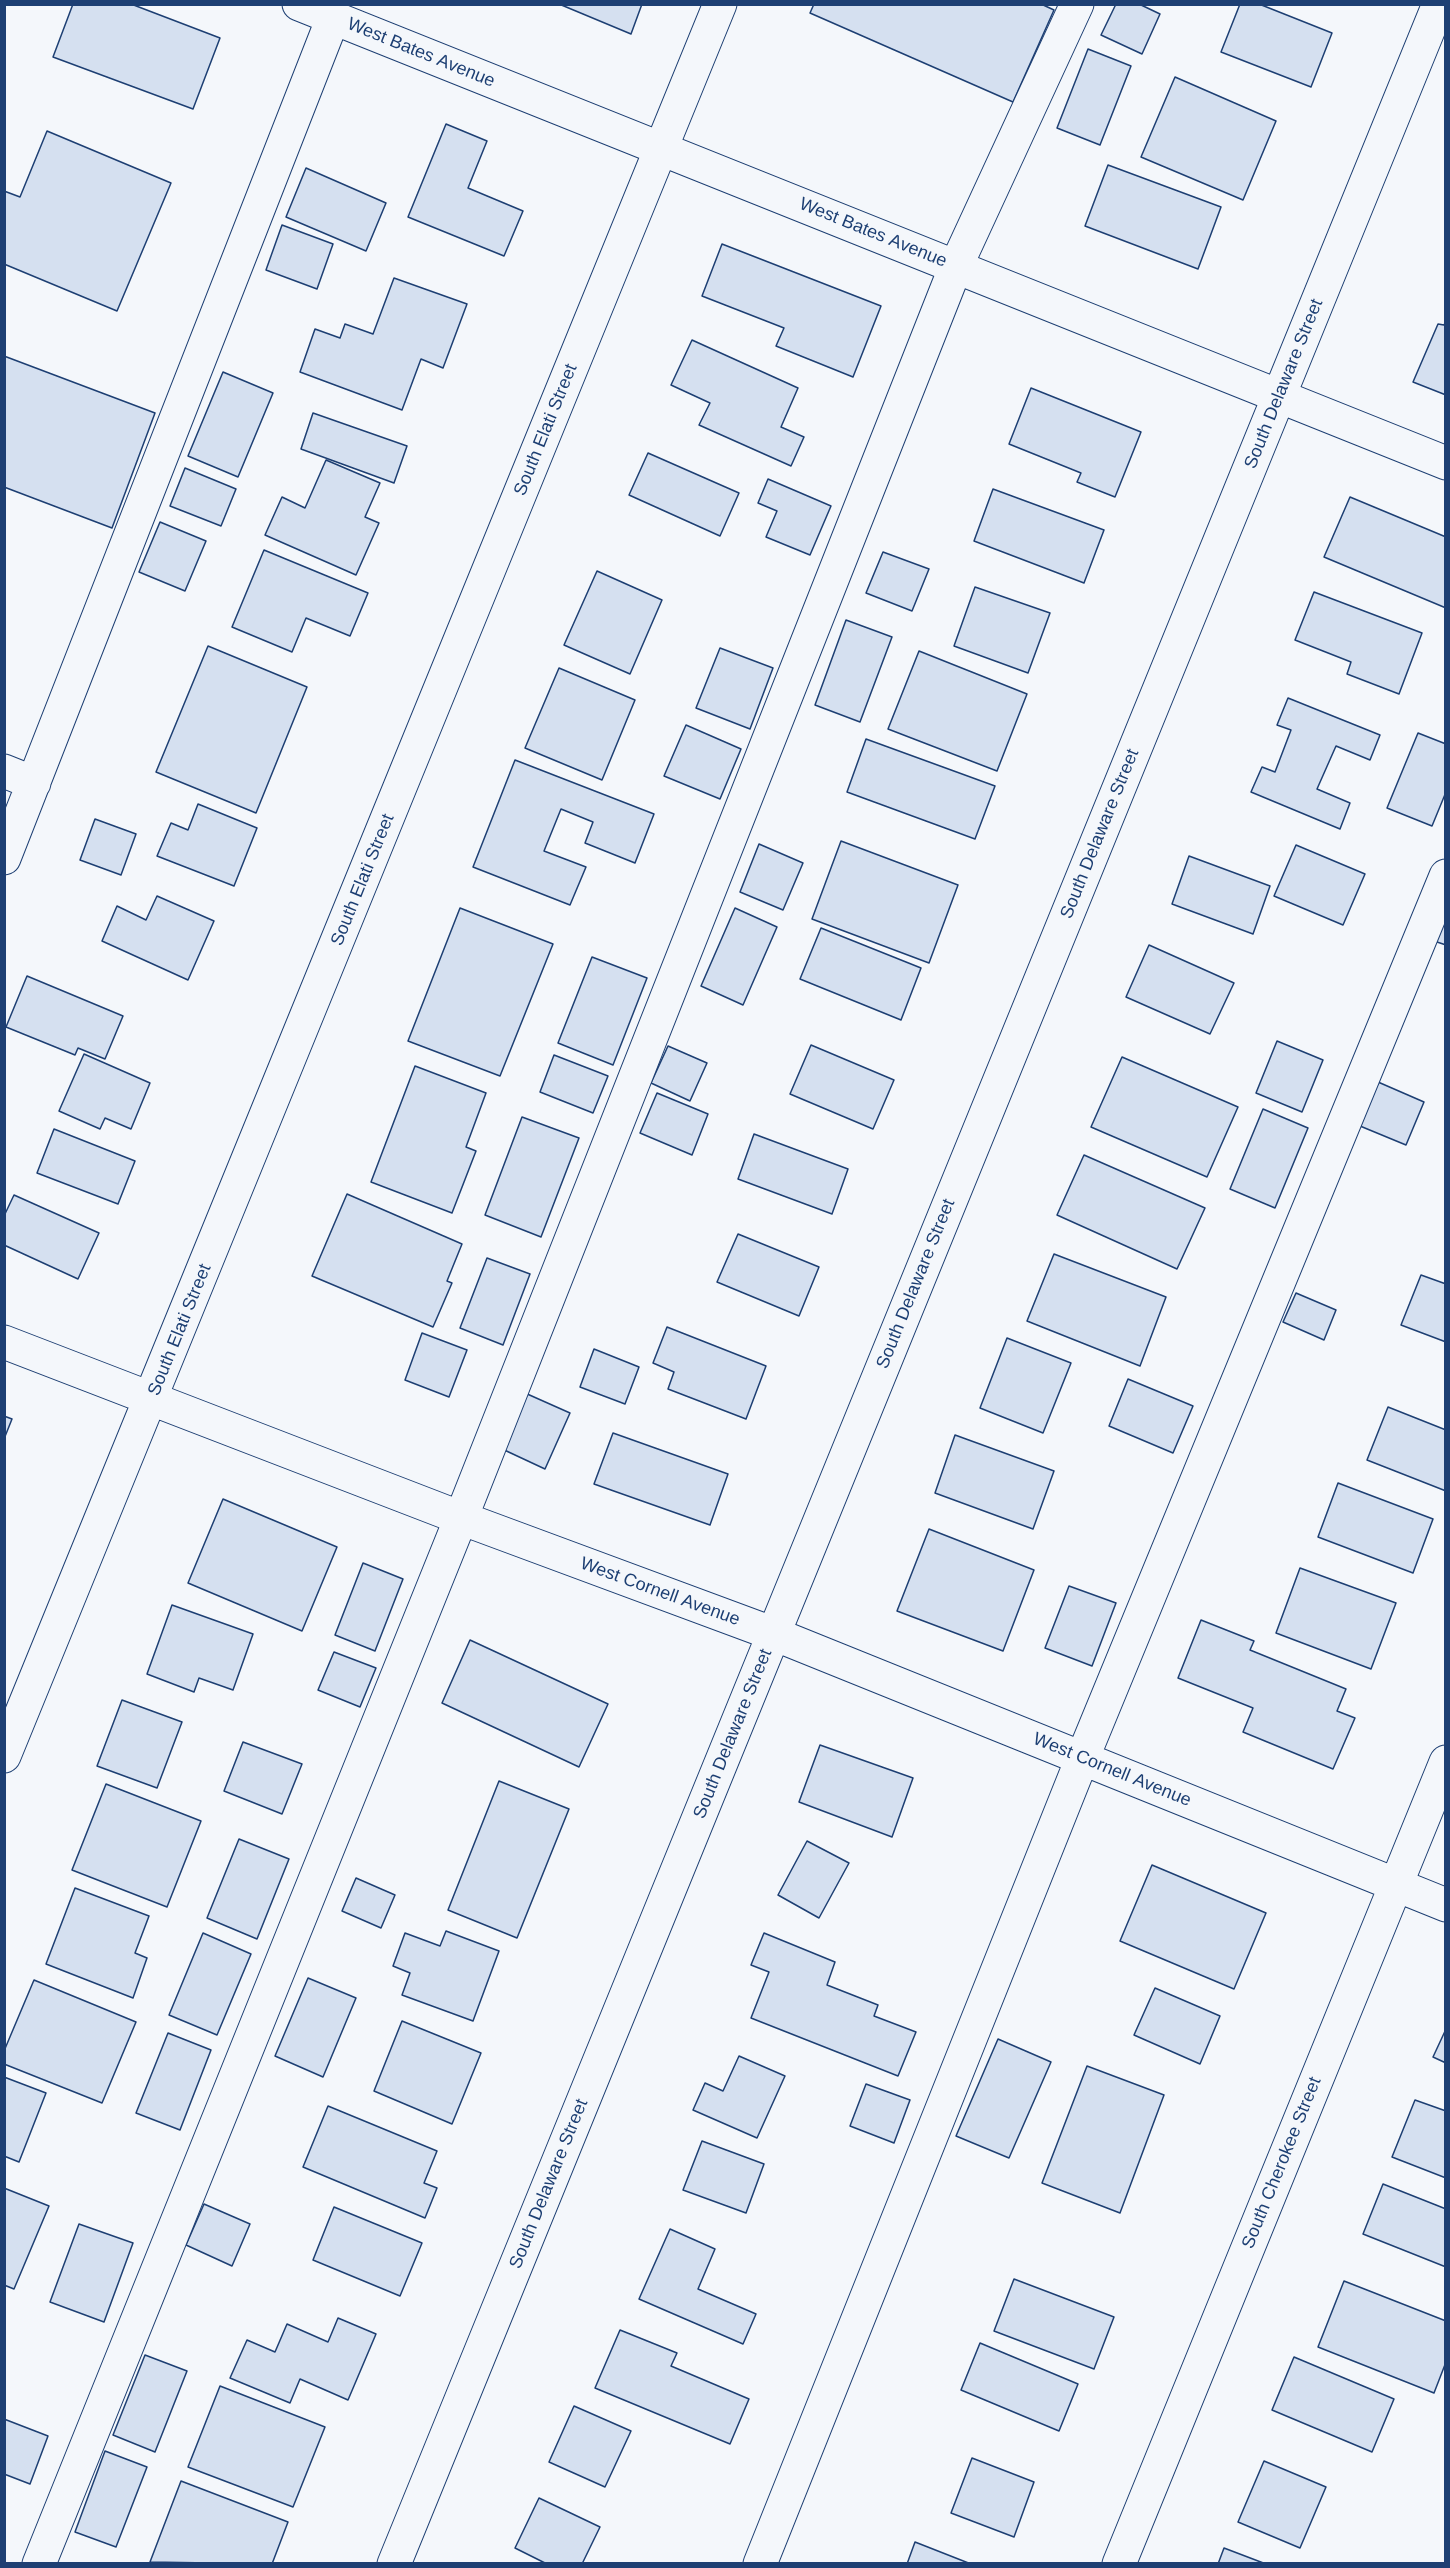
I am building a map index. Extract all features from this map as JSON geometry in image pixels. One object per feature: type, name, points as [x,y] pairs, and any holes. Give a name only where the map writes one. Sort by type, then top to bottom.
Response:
[{"type":"street","name":"West Bates Avenue","points":[[299,4],[1446,463]]},
{"type":"street","name":"South Elati Street","points":[[4,1756],[720,4]]},
{"type":"street","points":[[39,2564],[461,1518],[956,266],[1077,4]]},
{"type":"street","name":"South Delaware Street","points":[[394,2564],[1439,4]]},
{"type":"street","points":[[4,858],[19,777],[333,18]]},
{"type":"street","points":[[759,2564],[1082,1759],[1446,876]]},
{"type":"street","name":"West Cornell Avenue","points":[[4,1342],[461,1518],[774,1634],[1446,1905]]},
{"type":"street","name":"South Cherokee Street","points":[[1119,2564],[1446,1762]]},
{"type":"building","points":[[73,4],[131,4],[220,38],[193,109],[53,57]]},
{"type":"building","points":[[559,4],[642,4],[631,34]]},
{"type":"building","points":[[814,4],[1041,4],[1054,10],[1013,102],[810,13]]},
{"type":"building","points":[[1116,4],[1139,4],[1160,14],[1142,54],[1101,35]]},
{"type":"building","points":[[1240,4],[1259,4],[1332,33],[1311,87],[1221,52]]},
{"type":"building","points":[[1088,49],[1131,66],[1100,145],[1057,128]]},
{"type":"building","points":[[1175,77],[1276,121],[1243,200],[1141,157]]},
{"type":"building","points":[[446,124],[487,141],[468,188],[523,211],[504,256],[408,217]]},
{"type":"building","points":[[47,131],[171,183],[117,311],[4,264],[4,191],[20,197]]},
{"type":"building","points":[[1108,165],[1221,207],[1198,269],[1085,226]]},
{"type":"building","points":[[306,168],[386,203],[366,251],[286,217]]},
{"type":"building","points":[[282,225],[333,244],[317,289],[266,270]]},
{"type":"building","points":[[722,244],[881,306],[853,377],[776,346],[784,328],[702,296]]},
{"type":"building","points":[[394,278],[467,304],[443,368],[421,359],[402,410],[300,372],[315,329],[340,338],[345,324],[373,334]]},
{"type":"building","points":[[1446,321],[1446,395],[1413,382],[1438,324],[1444,325]]},
{"type":"building","points":[[692,340],[798,388],[781,427],[804,437],[791,466],[699,425],[710,403],[671,385]]},
{"type":"building","points":[[4,356],[155,413],[112,528],[4,487]]},
{"type":"building","points":[[223,372],[273,393],[238,477],[188,456]]},
{"type":"building","points":[[1031,388],[1141,432],[1115,497],[1077,482],[1081,473],[1009,444]]},
{"type":"building","points":[[313,413],[407,446],[394,483],[301,449]]},
{"type":"building","points":[[648,453],[739,493],[720,536],[629,495]]},
{"type":"building","points":[[326,460],[380,483],[365,517],[379,523],[356,575],[265,535],[282,497],[305,508]]},
{"type":"building","points":[[185,468],[236,489],[221,526],[170,506]]},
{"type":"building","points":[[768,479],[831,506],[810,555],[766,537],[777,511],[758,503]]},
{"type":"building","points":[[993,489],[1104,530],[1084,583],[974,541]]},
{"type":"building","points":[[1350,497],[1446,537],[1446,608],[1324,557]]},
{"type":"building","points":[[160,522],[206,541],[185,591],[139,572]]},
{"type":"building","points":[[264,550],[368,593],[350,636],[306,618],[292,652],[232,627]]},
{"type":"building","points":[[883,552],[929,569],[912,611],[866,593]]},
{"type":"building","points":[[597,571],[662,600],[630,674],[564,645]]},
{"type":"building","points":[[975,587],[1050,613],[1028,673],[954,646]]},
{"type":"building","points":[[1314,592],[1422,633],[1399,694],[1347,674],[1351,662],[1295,640]]},
{"type":"building","points":[[846,620],[892,637],[860,722],[815,705]]},
{"type":"building","points":[[208,646],[307,687],[256,813],[156,772]]},
{"type":"building","points":[[720,648],[773,668],[750,729],[696,708]]},
{"type":"building","points":[[919,651],[1027,694],[997,771],[888,729]]},
{"type":"building","points":[[559,668],[635,700],[602,780],[525,748]]},
{"type":"building","points":[[1288,698],[1380,735],[1370,760],[1336,746],[1317,789],[1350,803],[1340,829],[1251,792],[1262,767],[1275,772],[1291,730],[1277,725]]},
{"type":"building","points":[[686,725],[741,749],[720,799],[664,776]]},
{"type":"building","points":[[1418,733],[1446,744],[1446,792],[1432,826],[1387,808]]},
{"type":"building","points":[[866,739],[995,786],[975,839],[847,792]]},
{"type":"building","points":[[515,760],[654,814],[635,863],[585,843],[593,822],[561,809],[544,851],[586,867],[570,905],[473,867]]},
{"type":"building","points":[[198,804],[257,828],[234,886],[157,856],[171,823],[188,830]]},
{"type":"building","points":[[95,819],[136,834],[121,875],[80,860]]},
{"type":"building","points":[[841,841],[958,885],[929,963],[812,919]]},
{"type":"building","points":[[759,844],[803,863],[783,910],[740,892]]},
{"type":"building","points":[[1296,845],[1365,874],[1343,925],[1274,896]]},
{"type":"building","points":[[1189,856],[1270,886],[1253,934],[1172,904]]},
{"type":"building","points":[[157,896],[214,921],[188,980],[102,941],[117,906],[146,920]]},
{"type":"building","points":[[1446,902],[1446,945],[1431,940]]},
{"type":"building","points":[[460,908],[553,944],[500,1076],[408,1041]]},
{"type":"building","points":[[735,908],[777,927],[743,1005],[701,986]]},
{"type":"building","points":[[821,928],[921,968],[901,1020],[800,979]]},
{"type":"building","points":[[1149,945],[1234,983],[1210,1034],[1126,997]]},
{"type":"building","points":[[592,957],[647,978],[613,1065],[558,1043]]},
{"type":"building","points":[[27,976],[123,1016],[105,1059],[78,1048],[75,1055],[6,1027]]},
{"type":"building","points":[[1277,1041],[1323,1060],[1302,1112],[1256,1093]]},
{"type":"building","points":[[811,1045],[894,1080],[873,1129],[790,1094]]},
{"type":"building","points":[[668,1046],[707,1063],[690,1101],[651,1083]]},
{"type":"building","points":[[84,1054],[150,1083],[131,1129],[105,1118],[100,1129],[59,1111]]},
{"type":"building","points":[[554,1055],[608,1076],[593,1113],[540,1092]]},
{"type":"building","points":[[1122,1057],[1238,1107],[1207,1177],[1091,1127]]},
{"type":"building","points":[[415,1066],[486,1093],[466,1147],[476,1151],[452,1213],[371,1182]]},
{"type":"building","points":[[1378,1082],[1424,1102],[1406,1145],[1360,1126]]},
{"type":"building","points":[[657,1093],[708,1114],[692,1155],[640,1133]]},
{"type":"building","points":[[1263,1109],[1308,1128],[1275,1208],[1230,1189]]},
{"type":"building","points":[[522,1117],[579,1138],[541,1237],[485,1215]]},
{"type":"building","points":[[54,1129],[135,1161],[118,1204],[37,1173]]},
{"type":"building","points":[[754,1134],[848,1169],[832,1214],[738,1179]]},
{"type":"building","points":[[1084,1155],[1205,1208],[1177,1269],[1057,1215]]},
{"type":"building","points":[[347,1194],[462,1244],[447,1281],[452,1283],[433,1327],[312,1276]]},
{"type":"building","points":[[14,1195],[99,1233],[78,1279],[4,1245],[4,1216]]},
{"type":"building","points":[[738,1234],[819,1267],[799,1316],[717,1282]]},
{"type":"building","points":[[1054,1254],[1166,1297],[1140,1366],[1027,1321]]},
{"type":"building","points":[[487,1258],[530,1274],[503,1345],[460,1328]]},
{"type":"building","points":[[1421,1275],[1446,1284],[1446,1342],[1401,1325]]},
{"type":"building","points":[[1296,1293],[1336,1310],[1324,1340],[1283,1322]]},
{"type":"building","points":[[667,1327],[766,1366],[746,1419],[668,1389],[674,1372],[653,1363]]},
{"type":"building","points":[[422,1333],[467,1350],[449,1397],[405,1380]]},
{"type":"building","points":[[1007,1338],[1071,1363],[1043,1433],[980,1408]]},
{"type":"building","points":[[594,1349],[639,1367],[625,1404],[580,1387]]},
{"type":"building","points":[[1128,1379],[1193,1406],[1173,1453],[1109,1426]]},
{"type":"building","points":[[525,1393],[570,1413],[545,1469],[500,1448]]},
{"type":"building","points":[[1388,1407],[1446,1430],[1446,1491],[1367,1460]]},
{"type":"building","points":[[4,1416],[12,1419],[4,1439]]},
{"type":"building","points":[[613,1433],[728,1474],[710,1525],[594,1484]]},
{"type":"building","points":[[955,1435],[1054,1471],[1033,1529],[935,1493]]},
{"type":"building","points":[[1338,1483],[1433,1519],[1413,1573],[1318,1537]]},
{"type":"building","points":[[223,1499],[337,1547],[302,1631],[188,1583]]},
{"type":"building","points":[[929,1529],[1034,1570],[1003,1651],[897,1611]]},
{"type":"building","points":[[363,1563],[403,1579],[375,1651],[335,1635]]},
{"type":"building","points":[[1300,1568],[1396,1603],[1371,1669],[1276,1633]]},
{"type":"building","points":[[1069,1586],[1116,1603],[1092,1666],[1045,1648]]},
{"type":"building","points":[[172,1605],[253,1634],[233,1690],[199,1678],[194,1692],[147,1674]]},
{"type":"building","points":[[1201,1620],[1254,1641],[1250,1650],[1346,1689],[1337,1711],[1355,1718],[1333,1769],[1243,1732],[1253,1708],[1178,1678]]},
{"type":"building","points":[[470,1640],[608,1704],[579,1767],[442,1703]]},
{"type":"building","points":[[334,1652],[376,1668],[360,1707],[318,1690]]},
{"type":"building","points":[[122,1700],[182,1722],[157,1788],[97,1766]]},
{"type":"building","points":[[243,1742],[302,1764],[282,1814],[224,1791]]},
{"type":"building","points":[[820,1745],[913,1778],[892,1837],[799,1802]]},
{"type":"building","points":[[499,1781],[569,1809],[517,1938],[448,1910]]},
{"type":"building","points":[[106,1784],[201,1821],[167,1907],[72,1870]]},
{"type":"building","points":[[239,1839],[289,1859],[257,1939],[207,1918]]},
{"type":"building","points":[[807,1841],[849,1863],[819,1918],[778,1895]]},
{"type":"building","points":[[1152,1865],[1266,1913],[1234,1989],[1120,1941]]},
{"type":"building","points":[[356,1878],[395,1895],[381,1928],[342,1911]]},
{"type":"building","points":[[75,1888],[149,1916],[135,1953],[147,1958],[133,1998],[46,1964]]},
{"type":"building","points":[[446,1931],[499,1951],[473,2021],[402,1995],[410,1973],[393,1966],[405,1933],[440,1946]]},
{"type":"building","points":[[203,1933],[251,1954],[217,2035],[169,2015]]},
{"type":"building","points":[[764,1933],[835,1962],[827,1985],[878,2005],[874,2016],[916,2032],[898,2076],[751,2018],[769,1972],[751,1965]]},
{"type":"building","points":[[308,1978],[356,1998],[323,2077],[275,2056]]},
{"type":"building","points":[[34,1980],[136,2022],[102,2103],[4,2064],[4,2051]]},
{"type":"building","points":[[1155,1988],[1220,2016],[1200,2064],[1134,2035]]},
{"type":"building","points":[[402,2021],[481,2053],[452,2124],[374,2091]]},
{"type":"building","points":[[1446,2029],[1446,2063],[1433,2057]]},
{"type":"building","points":[[168,2033],[211,2050],[180,2130],[136,2113]]},
{"type":"building","points":[[998,2039],[1051,2062],[1009,2158],[956,2136]]},
{"type":"building","points":[[739,2056],[785,2076],[757,2138],[693,2110],[705,2083],[723,2091]]},
{"type":"building","points":[[1087,2066],[1164,2095],[1120,2213],[1042,2183]]},
{"type":"building","points":[[4,2077],[46,2093],[19,2162],[4,2156]]},
{"type":"building","points":[[866,2084],[910,2100],[894,2143],[850,2126]]},
{"type":"building","points":[[1415,2100],[1446,2111],[1446,2178],[1392,2157]]},
{"type":"building","points":[[328,2106],[437,2151],[424,2183],[437,2188],[425,2218],[303,2167]]},
{"type":"building","points":[[702,2141],[764,2164],[746,2213],[683,2190]]},
{"type":"building","points":[[1383,2184],[1446,2209],[1446,2267],[1363,2234]]},
{"type":"building","points":[[4,2188],[49,2206],[14,2289],[4,2285]]},
{"type":"building","points":[[204,2204],[250,2224],[232,2266],[186,2245]]},
{"type":"building","points":[[334,2207],[422,2243],[400,2296],[313,2260]]},
{"type":"building","points":[[79,2224],[133,2243],[104,2322],[50,2302]]},
{"type":"building","points":[[670,2229],[715,2249],[698,2289],[756,2314],[743,2344],[639,2299]]},
{"type":"building","points":[[1014,2279],[1114,2317],[1094,2369],[994,2331]]},
{"type":"building","points":[[1344,2281],[1446,2321],[1446,2362],[1434,2393],[1318,2347]]},
{"type":"building","points":[[338,2318],[376,2334],[348,2400],[300,2379],[290,2403],[230,2378],[247,2340],[275,2352],[287,2324],[328,2342]]},
{"type":"building","points":[[620,2330],[677,2353],[671,2366],[749,2399],[730,2444],[595,2388]]},
{"type":"building","points":[[980,2343],[1078,2384],[1059,2431],[961,2390]]},
{"type":"building","points":[[145,2355],[187,2371],[155,2452],[113,2435]]},
{"type":"building","points":[[1294,2357],[1394,2399],[1372,2452],[1272,2410]]},
{"type":"building","points":[[220,2386],[325,2427],[293,2507],[188,2467]]},
{"type":"building","points":[[574,2406],[631,2431],[605,2487],[549,2462]]},
{"type":"building","points":[[4,2419],[48,2436],[30,2484],[4,2474]]},
{"type":"building","points":[[105,2451],[147,2467],[116,2547],[75,2532]]},
{"type":"building","points":[[972,2458],[1034,2482],[1014,2537],[951,2513]]},
{"type":"building","points":[[1264,2461],[1326,2487],[1300,2548],[1238,2522]]},
{"type":"building","points":[[181,2481],[288,2522],[272,2564],[150,2562]]},
{"type":"building","points":[[539,2498],[600,2527],[582,2564],[547,2564],[515,2548]]},
{"type":"building","points":[[915,2542],[971,2564],[907,2564]]},
{"type":"building","points":[[1224,2548],[1266,2564],[1218,2564]]}]
